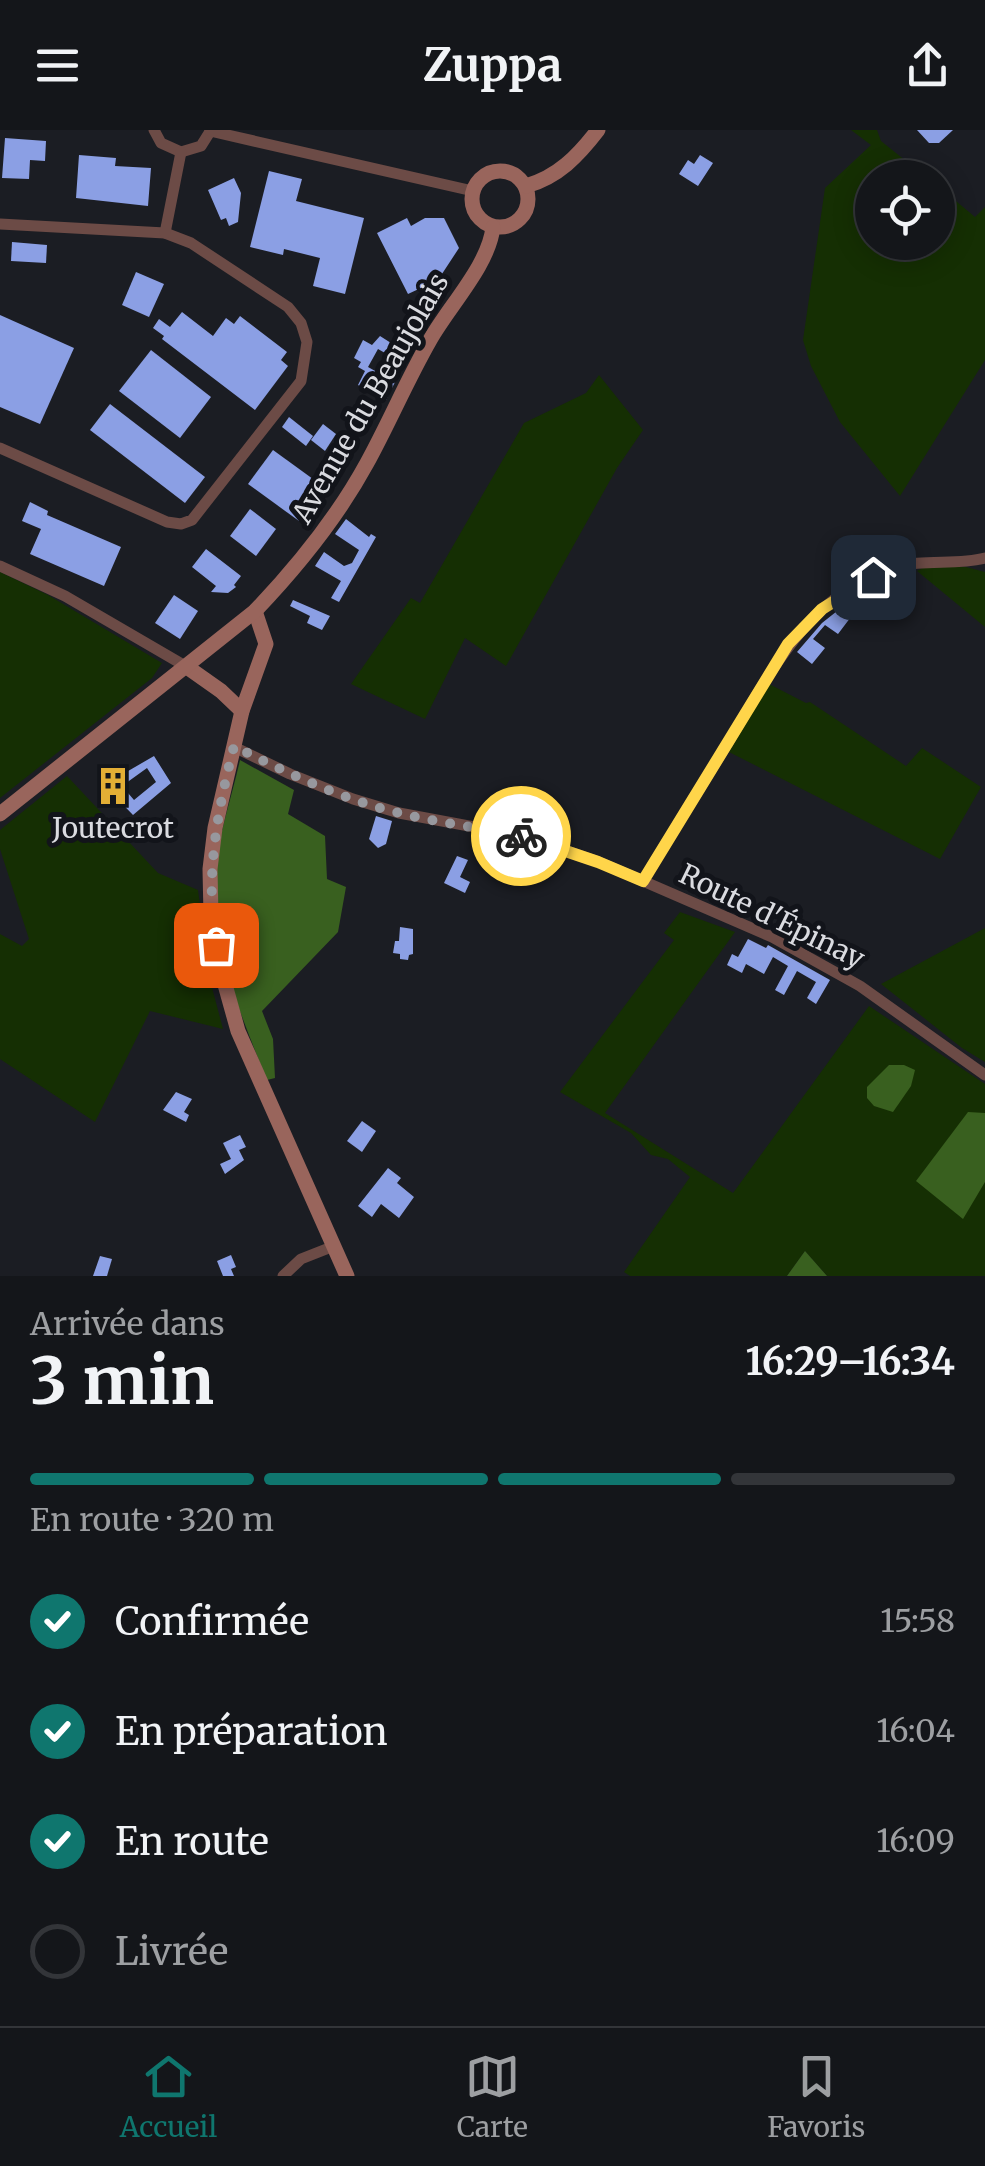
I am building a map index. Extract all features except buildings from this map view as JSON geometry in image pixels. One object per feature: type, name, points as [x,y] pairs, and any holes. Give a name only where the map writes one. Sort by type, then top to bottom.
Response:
[{"type":"main road","points":[[526,186],[565,168],[598,130]]},
{"type":"main road","points":[[493,171],[518,176],[526,186],[529,196],[524,216],[515,224],[493,227],[480,219],[472,204],[472,190],[481,177],[493,171]]},
{"type":"main road","name":"Avenue du Beaujolais","points":[[0,814],[256,610],[288,576],[345,500],[430,340],[486,254],[493,227]]},
{"type":"main road","points":[[256,610],[266,644],[242,711],[215,828],[210,869],[216,945],[238,1031],[347,1276]]},
{"type":"main road","points":[[186,666],[242,711]]},
{"type":"street","points":[[154,130],[161,143],[181,152],[200,146],[210,131],[472,190]]},
{"type":"street","points":[[165,233],[181,152]]},
{"type":"street","points":[[0,224],[165,233],[191,243],[288,306],[302,323],[306,342],[301,382],[192,520],[181,524],[167,522],[0,448]]},
{"type":"street","points":[[643,881],[788,644],[822,609],[844,593],[894,568],[985,558]]},
{"type":"street","points":[[0,566],[65,596],[186,666]]},
{"type":"street","name":"Route d'Épinay","points":[[234,746],[353,800],[399,813],[523,836],[598,862],[772,937],[822,963],[985,1075]]},
{"type":"street","points":[[282,1276],[301,1259],[334,1246]]},
{"type":"green space","points":[[851,130],[877,130],[881,141],[905,160],[855,160],[855,260],[955,260],[955,200],[975,217],[985,207],[985,360],[900,496],[840,422],[811,366],[803,340],[825,188],[871,145]]},
{"type":"green space","points":[[599,375],[643,430],[617,468],[506,666],[465,638],[425,719],[351,684],[411,598],[420,603],[524,423],[586,393]]},
{"type":"green space","points":[[927,565],[985,572],[985,627],[917,571]]},
{"type":"green space","points":[[0,572],[48,595],[162,663],[152,678],[0,798]]},
{"type":"green space","points":[[769,684],[810,702],[906,766],[922,748],[981,787],[940,859],[727,751]]},
{"type":"green space","points":[[240,760],[294,790],[288,814],[325,836],[327,879],[346,887],[338,932],[262,1011],[273,1039],[275,1078],[267,1080],[229,979],[217,926],[215,873]]},
{"type":"green space","points":[[67,776],[158,873],[198,890],[210,980],[223,1029],[150,1011],[95,1122],[0,1059],[0,934],[22,946],[29,939],[0,849],[0,830]]},
{"type":"green space","points":[[680,912],[735,932],[605,1113],[733,1193],[869,1006],[985,1084],[985,1276],[827,1276],[805,1251],[787,1276],[630,1276],[624,1272],[690,1177],[668,1159],[651,1155],[631,1133],[560,1092],[674,940],[664,933]]},
{"type":"green space","points":[[985,928],[985,1062],[881,984]]},
{"type":"green space","points":[[889,1065],[915,1070],[911,1086],[893,1112],[874,1106],[867,1098],[867,1087]]},
{"type":"green space","points":[[968,1112],[985,1113],[985,1182],[963,1219],[916,1181]]},
{"type":"green space","points":[[805,1251],[827,1276],[787,1276]]},
{"type":"way so far","points":[[216,945],[210,869],[234,746],[353,800],[399,813],[521,836]]},
{"type":"place","name":"Joutecrot","points":[[113,786]]},
{"type":"route","points":[[521,836],[643,881],[788,644],[822,609],[873,577]]}]
